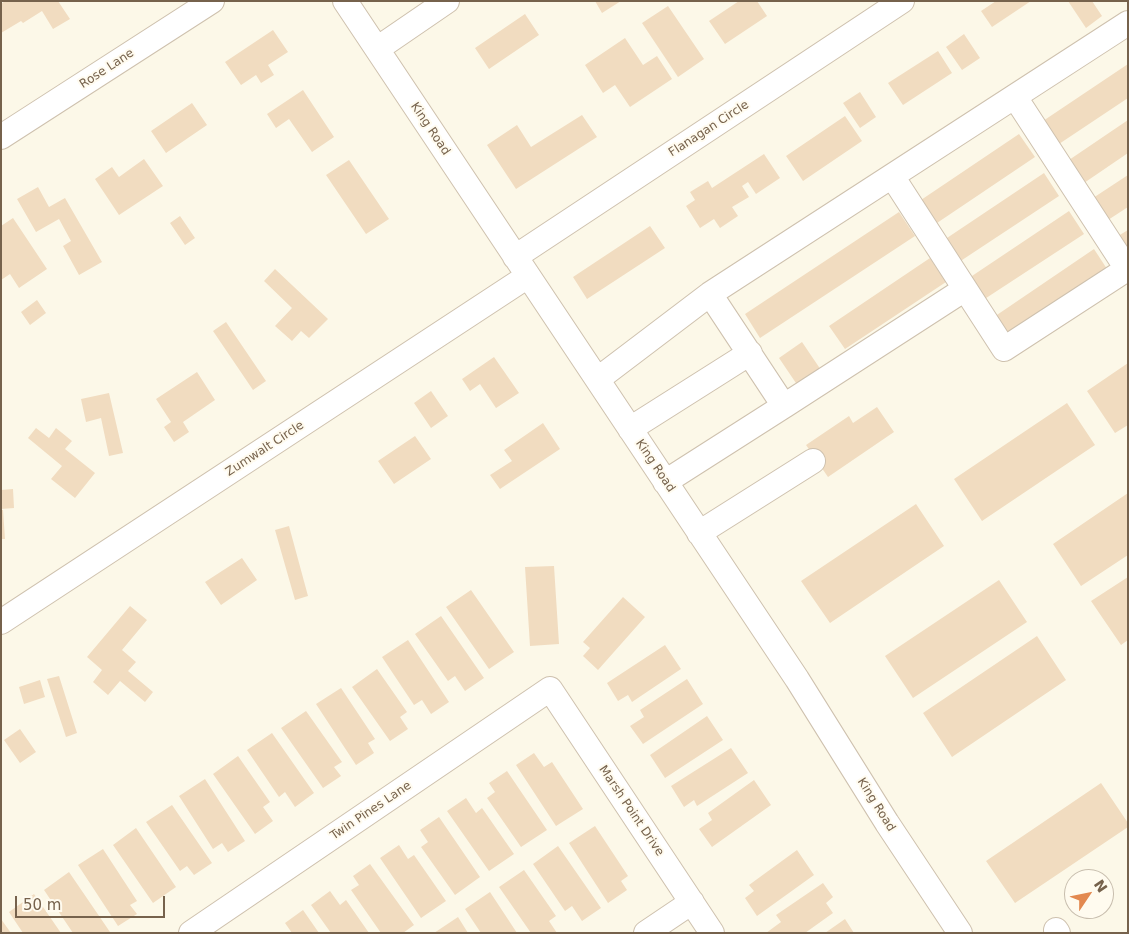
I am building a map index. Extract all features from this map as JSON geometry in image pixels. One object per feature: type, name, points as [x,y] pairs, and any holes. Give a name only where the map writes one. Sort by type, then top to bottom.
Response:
[{"type":"street","name":"Rose Lane","points":[[1,137],[212,1]]},
{"type":"street","name":"King Road","points":[[345,1],[797,680],[960,933]]},
{"type":"street","points":[[377,49],[447,1]]},
{"type":"street","name":"Flanagan Circle","points":[[521,266],[902,1]]},
{"type":"street","points":[[598,379],[710,294],[1128,23]]},
{"type":"street","points":[[892,176],[1004,349],[1127,269],[1014,97]]},
{"type":"street","name":"Zumwalt Circle","points":[[1,622],[521,266]]},
{"type":"street","points":[[665,482],[965,289]]},
{"type":"street","points":[[710,294],[784,406]]},
{"type":"street","points":[[630,429],[750,353]]},
{"type":"street","points":[[699,533],[813,462]]},
{"type":"street","name":"Marsh Point Drive","points":[[550,689],[712,933]]},
{"type":"street","name":"Twin Pines Lane","points":[[191,933],[550,689]]},
{"type":"street","points":[[646,933],[692,902]]},
{"type":"building","points":[[5,1],[58,1],[70,19],[53,29],[42,11],[23,23],[21,21],[1,33],[1,4]]},
{"type":"building","points":[[595,1],[621,1],[602,13]]},
{"type":"building","points":[[739,1],[757,1],[767,16],[725,44],[709,21]]},
{"type":"building","points":[[996,1],[1031,1],[992,27],[981,11]]},
{"type":"building","points":[[1068,1],[1092,1],[1102,16],[1086,28]]},
{"type":"building","points":[[668,6],[704,59],[678,77],[642,23]]},
{"type":"building","points":[[525,14],[539,35],[489,69],[475,48]]},
{"type":"building","points":[[273,30],[288,52],[268,65],[274,75],[261,83],[256,75],[241,85],[225,62]]},
{"type":"building","points":[[964,34],[980,58],[962,70],[946,47]]},
{"type":"building","points":[[625,38],[643,65],[657,56],[672,79],[630,107],[615,85],[603,93],[585,65]]},
{"type":"building","points":[[938,51],[952,73],[903,105],[888,83]]},
{"type":"building","points":[[1128,64],[1128,98],[1059,144],[1043,121]]},
{"type":"building","points":[[303,90],[334,137],[312,152],[289,119],[276,128],[267,114]]},
{"type":"building","points":[[860,92],[876,117],[860,128],[843,103]]},
{"type":"building","points":[[192,103],[207,125],[166,153],[151,131]]},
{"type":"building","points":[[582,115],[597,137],[516,189],[487,145],[517,125],[531,147]]},
{"type":"building","points":[[845,116],[862,141],[803,181],[786,156]]},
{"type":"building","points":[[1128,120],[1128,153],[1084,183],[1069,160]]},
{"type":"building","points":[[1019,134],[1035,157],[934,225],[918,202]]},
{"type":"building","points":[[764,154],[780,178],[756,194],[748,182],[742,186],[749,197],[732,207],[738,216],[720,228],[714,219],[700,228],[686,206],[695,200],[690,192],[708,181],[712,188]]},
{"type":"building","points":[[144,159],[163,186],[119,215],[95,179],[112,167],[119,177]]},
{"type":"building","points":[[349,160],[389,219],[366,234],[326,175]]},
{"type":"building","points":[[1044,173],[1059,196],[953,266],[938,244]]},
{"type":"building","points":[[1128,175],[1128,207],[1108,220],[1093,198]]},
{"type":"building","points":[[38,187],[49,207],[65,198],[102,262],[79,275],[63,246],[71,241],[59,219],[36,232],[17,199]]},
{"type":"building","points":[[1069,211],[1084,234],[977,304],[963,282]]},
{"type":"building","points":[[899,212],[915,236],[760,338],[745,314]]},
{"type":"building","points":[[180,216],[195,238],[185,245],[170,223]]},
{"type":"building","points":[[13,218],[47,269],[19,288],[10,274],[1,280],[1,226]]},
{"type":"building","points":[[650,226],[665,248],[587,299],[573,277]]},
{"type":"building","points":[[1128,230],[1128,250],[1118,236]]},
{"type":"building","points":[[1094,249],[1109,272],[1003,343],[988,321]]},
{"type":"building","points":[[930,258],[946,282],[845,349],[829,326]]},
{"type":"building","points":[[275,269],[328,319],[309,338],[301,331],[292,341],[275,326],[292,308],[264,281]]},
{"type":"building","points":[[37,300],[46,313],[30,325],[21,312]]},
{"type":"building","points":[[226,322],[266,381],[253,390],[213,331]]},
{"type":"building","points":[[802,342],[823,373],[800,389],[779,358]]},
{"type":"building","points":[[494,357],[519,393],[496,408],[480,384],[470,391],[462,379]]},
{"type":"building","points":[[1128,363],[1128,425],[1115,433],[1087,391]]},
{"type":"building","points":[[197,372],[215,400],[183,422],[189,432],[174,442],[164,427],[171,422],[156,399]]},
{"type":"building","points":[[431,391],[448,416],[431,428],[414,403]]},
{"type":"building","points":[[109,393],[123,453],[109,456],[101,418],[86,422],[81,399]]},
{"type":"building","points":[[1067,403],[1095,445],[982,521],[954,479]]},
{"type":"building","points":[[877,407],[894,432],[828,477],[806,445],[849,416],[853,423]]},
{"type":"building","points":[[543,423],[560,449],[500,489],[490,475],[512,461],[504,450]]},
{"type":"building","points":[[36,428],[49,438],[56,428],[72,441],[65,449],[95,473],[75,498],[51,479],[62,466],[28,438]]},
{"type":"building","points":[[415,436],[431,459],[394,484],[378,461]]},
{"type":"building","points":[[13,489],[14,508],[1,509],[1,490]]},
{"type":"building","points":[[1128,493],[1128,555],[1081,586],[1053,544]]},
{"type":"building","points":[[916,504],[944,546],[830,623],[801,581]]},
{"type":"building","points":[[1,510],[3,510],[5,539],[1,539]]},
{"type":"building","points":[[289,526],[308,596],[295,600],[275,530]]},
{"type":"building","points":[[242,558],[257,580],[221,605],[205,582]]},
{"type":"building","points":[[554,566],[559,644],[530,646],[525,567]]},
{"type":"building","points":[[1128,577],[1128,640],[1121,645],[1091,601]]},
{"type":"building","points":[[999,580],[1027,622],[913,698],[885,656]]},
{"type":"building","points":[[471,590],[514,652],[489,669],[446,607]]},
{"type":"building","points":[[623,597],[645,617],[598,670],[583,656],[590,648],[583,642]]},
{"type":"building","points":[[130,606],[147,620],[122,650],[136,662],[128,671],[153,692],[145,702],[120,681],[108,695],[93,682],[102,670],[87,657]]},
{"type":"building","points":[[441,616],[484,678],[465,691],[455,676],[448,681],[415,634]]},
{"type":"building","points":[[1037,636],[1066,680],[952,757],[923,713]]},
{"type":"building","points":[[408,640],[449,702],[431,714],[422,700],[414,705],[382,657]]},
{"type":"building","points":[[665,645],[681,669],[632,702],[628,695],[618,701],[607,683]]},
{"type":"building","points":[[377,669],[407,712],[400,717],[408,729],[390,741],[352,687]]},
{"type":"building","points":[[59,676],[77,733],[66,737],[47,679]]},
{"type":"building","points":[[687,679],[703,704],[643,744],[630,726],[644,717],[640,710]]},
{"type":"building","points":[[40,680],[45,697],[24,704],[19,687]]},
{"type":"building","points":[[341,688],[375,739],[368,743],[374,753],[356,765],[316,704]]},
{"type":"building","points":[[306,711],[342,762],[334,767],[341,776],[323,788],[281,728]]},
{"type":"building","points":[[707,716],[723,740],[665,778],[650,755]]},
{"type":"building","points":[[20,729],[36,752],[20,763],[4,740]]},
{"type":"building","points":[[272,733],[314,793],[295,807],[285,792],[279,797],[247,750]]},
{"type":"building","points":[[731,748],[748,773],[697,806],[694,800],[684,807],[671,786]]},
{"type":"building","points":[[534,753],[544,767],[552,762],[583,809],[556,826],[516,765]]},
{"type":"building","points":[[238,756],[270,802],[263,807],[273,821],[255,834],[213,774]]},
{"type":"building","points":[[507,771],[547,830],[521,847],[487,798],[495,792],[489,783]]},
{"type":"building","points":[[205,779],[245,841],[228,852],[222,843],[213,849],[179,796]]},
{"type":"building","points":[[754,780],[771,805],[712,847],[699,829],[712,820],[708,813]]},
{"type":"building","points":[[1101,783],[1128,823],[1128,827],[1015,903],[986,861]]},
{"type":"building","points":[[466,798],[476,813],[482,808],[514,854],[489,871],[447,811]]},
{"type":"building","points":[[172,805],[212,863],[194,875],[187,866],[180,871],[146,822]]},
{"type":"building","points":[[439,817],[480,877],[455,895],[421,847],[428,842],[420,830]]},
{"type":"building","points":[[595,826],[628,876],[621,881],[627,890],[608,903],[569,843]]},
{"type":"building","points":[[136,828],[176,887],[153,903],[113,845]]},
{"type":"building","points":[[399,845],[408,859],[414,855],[446,901],[421,918],[380,858]]},
{"type":"building","points":[[558,846],[601,908],[582,921],[572,906],[565,911],[533,864]]},
{"type":"building","points":[[103,849],[137,901],[130,905],[137,914],[118,926],[78,865]]},
{"type":"building","points":[[797,850],[814,875],[757,916],[745,898],[754,891],[749,885]]},
{"type":"building","points":[[370,864],[414,925],[403,933],[381,933],[351,890],[359,885],[353,876]]},
{"type":"building","points":[[524,870],[556,916],[549,921],[557,933],[531,933],[499,887]]},
{"type":"building","points":[[69,872],[109,933],[73,933],[44,890]]},
{"type":"building","points":[[823,883],[833,897],[826,903],[833,913],[805,933],[766,933],[781,922],[776,915]]},
{"type":"building","points":[[330,891],[340,905],[346,900],[369,933],[331,933],[311,905]]},
{"type":"building","points":[[490,892],[517,933],[481,933],[465,909]]},
{"type":"building","points":[[34,894],[61,933],[23,933],[9,912]]},
{"type":"building","points":[[303,910],[319,933],[292,933],[285,923]]},
{"type":"building","points":[[458,917],[468,933],[434,933]]},
{"type":"building","points":[[1,919],[11,933],[1,933]]},
{"type":"building","points":[[845,919],[854,933],[825,933]]}]
